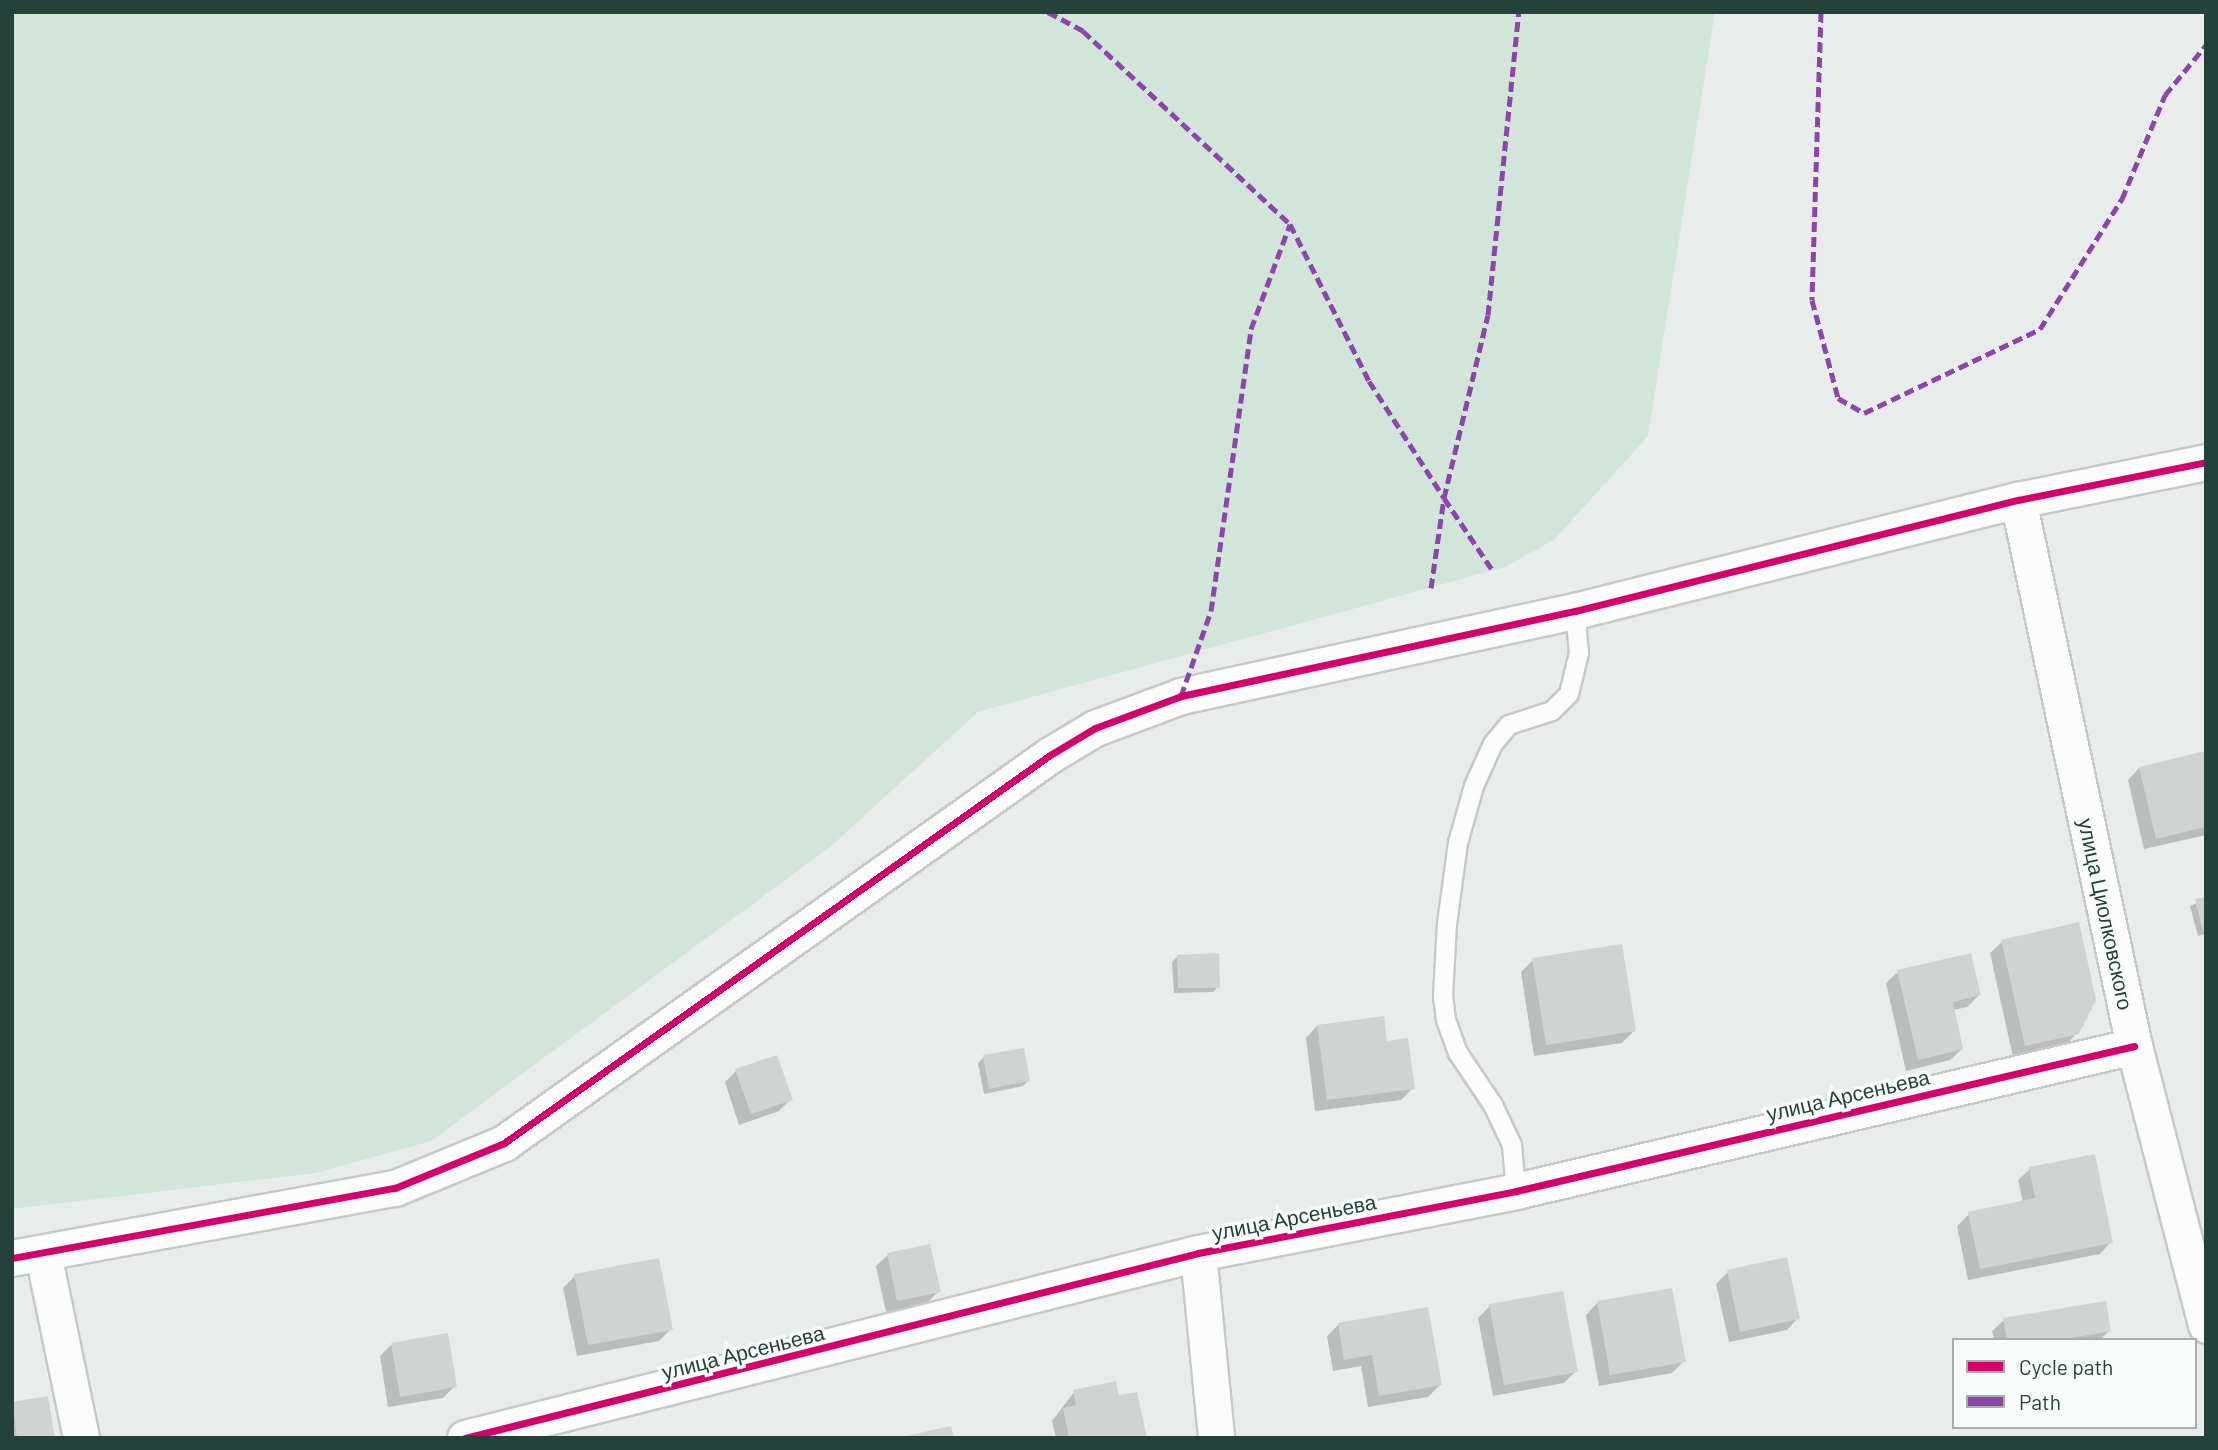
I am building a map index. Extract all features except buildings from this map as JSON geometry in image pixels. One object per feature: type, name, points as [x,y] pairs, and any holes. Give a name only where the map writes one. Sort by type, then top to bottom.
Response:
[{"type":"street","points":[[81,1438],[27,1256],[395,1188],[504,1143],[1050,755],[1095,728],[1181,696],[1575,611],[2018,500],[2206,461]]},
{"type":"street","name":"улица Циолковского","points":[[2018,500],[2134,1046],[2206,1325]]},
{"type":"street","name":"улица Арсеньева","points":[[465,1438],[1198,1253],[1516,1191],[2134,1046]]},
{"type":"street","points":[[1198,1253],[1216,1438]]},
{"type":"lane","points":[[1516,1191],[1512,1145],[1493,1105],[1458,1053],[1446,1020],[1443,997],[1447,924],[1458,843],[1474,786],[1493,744],[1509,725],[1552,711],[1569,694],[1579,653],[1575,611]]},
{"type":"green space","points":[[12,12],[1715,12],[1648,436],[1554,540],[1505,567],[978,712],[830,847],[431,1141],[316,1173],[12,1209]]},
{"type":"marked path","points":[[1048,12],[1083,31],[1290,224],[1369,381],[1444,498],[1488,315],[1519,12]]},
{"type":"marked path","points":[[1821,12],[1812,300],[1838,398],[1864,413],[2040,329],[2122,199],[2165,95],[2206,45]]},
{"type":"marked path","points":[[1181,696],[1211,611],[1251,329],[1290,224]]},
{"type":"marked path","points":[[1431,588],[1444,498],[1493,571]]},
{"type":"cycle path","points":[[12,1258],[395,1188],[504,1143],[1050,755],[1095,728],[1181,696],[1575,611],[2018,500],[2206,462]]},
{"type":"cycle path","points":[[465,1438],[1198,1253],[1516,1191],[2134,1046]]}]
